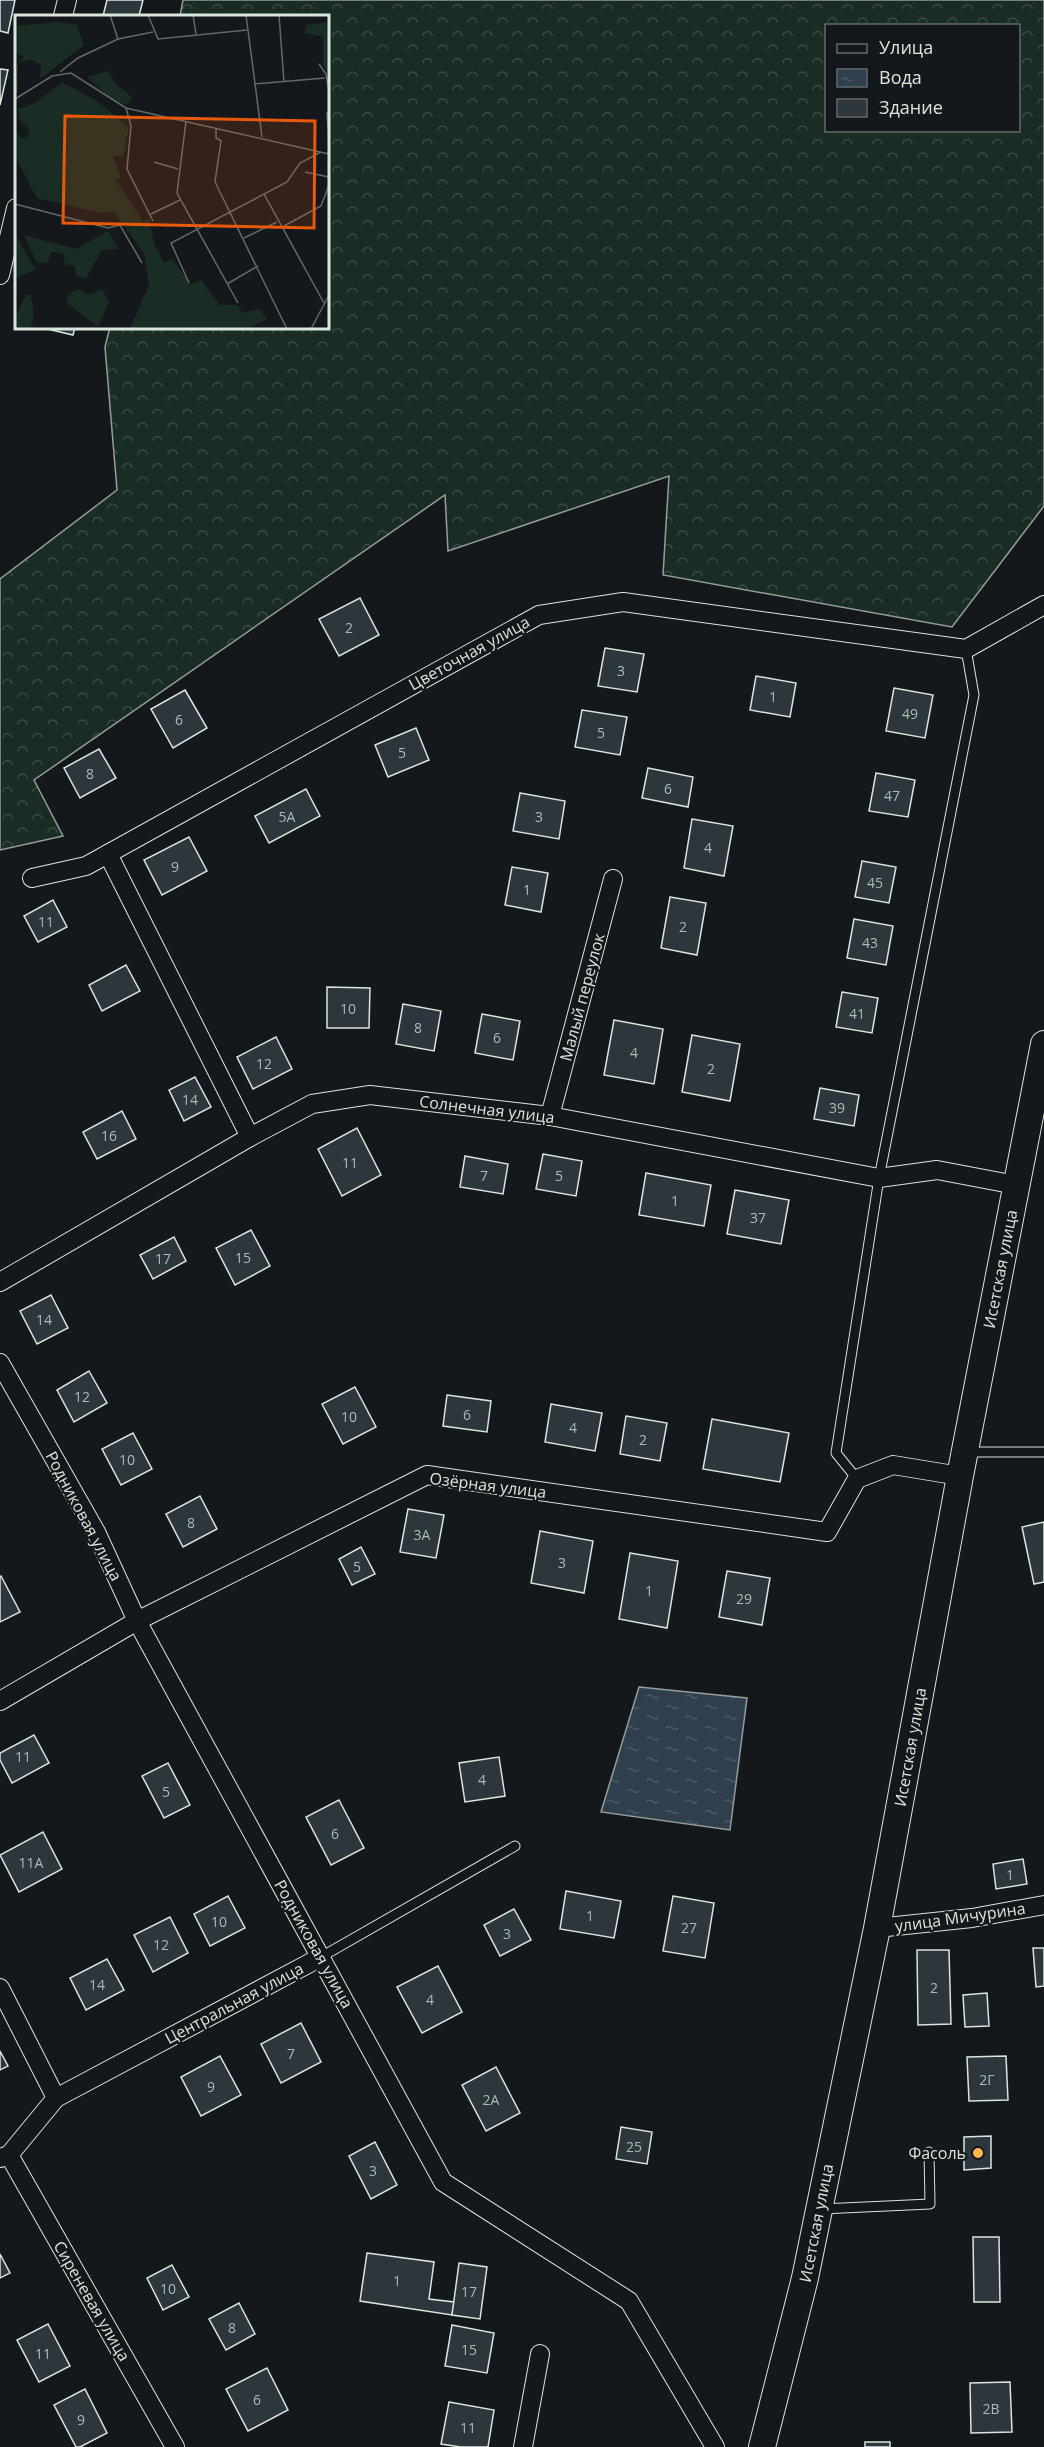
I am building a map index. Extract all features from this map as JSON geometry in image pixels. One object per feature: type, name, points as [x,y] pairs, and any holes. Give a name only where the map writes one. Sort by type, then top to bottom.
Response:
[{"type":"main road","name":"Исетская улица","points":[[762,2447],[805,2278],[876,1928],[962,1464],[1044,1044]]},
{"type":"street","points":[[63,15],[67,0]]},
{"type":"street","points":[[0,275],[15,212]]},
{"type":"street","name":"Цветочная улица","points":[[32,878],[86,866],[539,615],[623,602],[966,649]]},
{"type":"street","points":[[966,649],[1044,605]]},
{"type":"street","points":[[108,854],[249,1137]]},
{"type":"street","name":"Малый переулок","points":[[550,1116],[613,879]]},
{"type":"street","name":"Солнечная улица","points":[[0,1282],[249,1137],[312,1104],[370,1095],[550,1116],[879,1178],[937,1170],[1016,1185]]},
{"type":"street","name":"Родниковая улица","points":[[0,1363],[96,1532],[137,1621],[443,2182],[629,2301],[715,2447]]},
{"type":"street","points":[[857,1479],[893,1465],[962,1464]]},
{"type":"street","name":"Озёрная улица","points":[[0,1701],[137,1621],[427,1475],[827,1532],[857,1479]]},
{"type":"street","name":"улица Мичурина","points":[[876,1928],[972,1918],[1044,1905]]},
{"type":"street","name":"Центральная улица","points":[[5,2157],[56,2098],[321,1957]]},
{"type":"street","points":[[0,1988],[56,2098]]},
{"type":"street","name":"Сиреневая улица","points":[[5,2157],[175,2447]]},
{"type":"street","points":[[523,2447],[540,2354]]},
{"type":"lane","points":[[857,1479],[836,1453],[879,1178],[974,695],[966,649]]},
{"type":"lane","points":[[962,1464],[1044,1452]]},
{"type":"lane","name":"Центральная улица","points":[[321,1957],[515,1846]]},
{"type":"lane","points":[[818,2210],[930,2204],[929,2152]]},
{"type":"green space","points":[[183,0],[1044,0],[1044,506],[952,627],[663,575],[669,476],[448,551],[445,495],[34,780],[63,836],[0,850],[0,579],[117,490],[105,347],[110,328],[328,328],[328,15],[180,15]]},
{"type":"water","points":[[639,1687],[747,1698],[730,1830],[601,1812]]},
{"type":"building","points":[[0,0],[15,0],[8,33],[0,31]]},
{"type":"building","points":[[107,0],[143,0],[139,15],[103,15]]},
{"type":"building","points":[[0,69],[8,70],[0,105]]},
{"type":"building","points":[[43,328],[75,328],[73,335]]},
{"type":"building","points":[[360,598],[379,635],[339,656],[319,619]]},
{"type":"building","points":[[605,648],[644,654],[637,692],[598,686]]},
{"type":"building","points":[[756,676],[796,683],[790,717],[750,710]]},
{"type":"building","points":[[894,688],[933,695],[925,738],[886,731]]},
{"type":"building","points":[[185,690],[207,728],[173,748],[151,709]]},
{"type":"building","points":[[582,710],[627,717],[620,755],[575,747]]},
{"type":"building","points":[[416,728],[429,760],[388,777],[375,745]]},
{"type":"building","points":[[99,749],[116,778],[80,798],[64,768]]},
{"type":"building","points":[[648,768],[693,777],[688,807],[642,798]]},
{"type":"building","points":[[876,773],[915,780],[908,817],[869,811]]},
{"type":"building","points":[[306,789],[320,816],[269,843],[255,816]]},
{"type":"building","points":[[520,793],[565,801],[559,839],[513,831]]},
{"type":"building","points":[[692,819],[733,826],[724,876],[684,868]]},
{"type":"building","points":[[189,837],[207,871],[162,895],[144,860]]},
{"type":"building","points":[[862,861],[896,867],[889,903],[855,897]]},
{"type":"building","points":[[512,867],[548,873],[541,912],[505,905]]},
{"type":"building","points":[[670,897],[706,903],[697,955],[661,948]]},
{"type":"building","points":[[53,900],[67,927],[38,942],[24,916]]},
{"type":"building","points":[[854,919],[893,926],[886,965],[847,958]]},
{"type":"building","points":[[126,965],[140,991],[102,1011],[89,985]]},
{"type":"building","points":[[327,987],[370,988],[369,1028],[327,1028]]},
{"type":"building","points":[[842,992],[878,998],[872,1033],[836,1027]]},
{"type":"building","points":[[403,1004],[441,1011],[434,1051],[396,1044]]},
{"type":"building","points":[[482,1014],[520,1021],[513,1060],[475,1053]]},
{"type":"building","points":[[614,1020],[663,1029],[654,1084],[604,1075]]},
{"type":"building","points":[[692,1035],[740,1044],[730,1101],[682,1092]]},
{"type":"building","points":[[276,1037],[292,1069],[253,1089],[237,1057]]},
{"type":"building","points":[[195,1077],[211,1107],[184,1121],[169,1090]]},
{"type":"building","points":[[820,1088],[859,1095],[854,1126],[814,1119]]},
{"type":"building","points":[[122,1111],[136,1139],[97,1159],[83,1132]]},
{"type":"building","points":[[357,1128],[381,1175],[342,1196],[318,1149]]},
{"type":"building","points":[[543,1154],[582,1161],[576,1196],[536,1189]]},
{"type":"building","points":[[465,1156],[508,1164],[503,1194],[460,1187]]},
{"type":"building","points":[[646,1173],[711,1185],[704,1226],[639,1215]]},
{"type":"building","points":[[735,1190],[789,1200],[781,1244],[727,1234]]},
{"type":"building","points":[[251,1230],[270,1266],[235,1285],[216,1248]]},
{"type":"building","points":[[174,1237],[186,1261],[153,1279],[140,1255]]},
{"type":"building","points":[[51,1295],[68,1328],[37,1344],[20,1311]]},
{"type":"building","points":[[89,1371],[107,1403],[74,1422],[57,1390]]},
{"type":"building","points":[[355,1387],[376,1427],[343,1444],[322,1404]]},
{"type":"building","points":[[447,1395],[491,1401],[487,1432],[443,1426]]},
{"type":"building","points":[[551,1404],[602,1413],[595,1451],[545,1442]]},
{"type":"building","points":[[626,1416],[667,1423],[660,1461],[620,1454]]},
{"type":"building","points":[[712,1419],[789,1433],[780,1482],[703,1469]]},
{"type":"building","points":[[133,1433],[152,1469],[121,1485],[102,1449]]},
{"type":"building","points":[[200,1496],[217,1529],[183,1547],[166,1514]]},
{"type":"building","points":[[408,1509],[444,1515],[436,1558],[400,1552]]},
{"type":"building","points":[[1044,1522],[1044,1582],[1034,1584],[1022,1527]]},
{"type":"building","points":[[540,1531],[593,1541],[584,1593],[531,1583]]},
{"type":"building","points":[[361,1547],[375,1574],[352,1585],[339,1559]]},
{"type":"building","points":[[630,1553],[678,1561],[667,1628],[619,1619]]},
{"type":"building","points":[[727,1571],[770,1578],[762,1625],[719,1617]]},
{"type":"building","points":[[0,1577],[20,1612],[0,1622]]},
{"type":"building","points":[[34,1735],[49,1763],[12,1783],[0,1760],[0,1753]]},
{"type":"building","points":[[499,1757],[505,1796],[465,1802],[459,1763]]},
{"type":"building","points":[[168,1763],[190,1805],[164,1818],[142,1776]]},
{"type":"building","points":[[339,1800],[364,1848],[331,1865],[306,1817]]},
{"type":"building","points":[[43,1832],[62,1869],[19,1892],[0,1855]]},
{"type":"building","points":[[1023,1859],[1027,1884],[996,1889],[993,1864]]},
{"type":"building","points":[[566,1891],[621,1901],[614,1938],[560,1929]]},
{"type":"building","points":[[228,1896],[245,1928],[210,1946],[194,1914]]},
{"type":"building","points":[[673,1896],[714,1903],[705,1958],[663,1951]]},
{"type":"building","points":[[514,1909],[531,1940],[500,1956],[484,1925]]},
{"type":"building","points":[[170,1917],[188,1953],[153,1972],[134,1935]]},
{"type":"building","points":[[1033,1948],[1044,1948],[1044,1986],[1036,1987]]},
{"type":"building","points":[[917,1950],[949,1950],[951,2024],[918,2025]]},
{"type":"building","points":[[107,1959],[124,1990],[86,2010],[70,1978]]},
{"type":"building","points":[[438,1966],[462,2012],[422,2033],[397,1987]]},
{"type":"building","points":[[987,1993],[989,2026],[965,2027],[963,1995]]},
{"type":"building","points":[[301,2023],[321,2062],[281,2083],[261,2044]]},
{"type":"building","points":[[0,2051],[8,2066],[0,2070]]},
{"type":"building","points":[[220,2056],[241,2095],[201,2116],[181,2077]]},
{"type":"building","points":[[1006,2056],[1008,2100],[969,2101],[967,2057]]},
{"type":"building","points":[[496,2067],[520,2113],[486,2131],[462,2085]]},
{"type":"building","points":[[621,2127],[652,2132],[647,2164],[616,2159]]},
{"type":"building","name":"Фасоль","points":[[991,2136],[991,2168],[964,2170],[964,2137]]},
{"type":"building","points":[[375,2142],[397,2185],[371,2199],[349,2156]]},
{"type":"building","points":[[973,2237],[999,2237],[1000,2302],[974,2302]]},
{"type":"building","points":[[367,2253],[434,2262],[429,2299],[454,2302],[452,2315],[360,2301]]},
{"type":"building","points":[[0,2254],[10,2273],[0,2278]]},
{"type":"building","points":[[459,2263],[487,2267],[480,2319],[452,2315]]},
{"type":"building","points":[[172,2265],[189,2297],[163,2310],[147,2278]]},
{"type":"building","points":[[239,2303],[255,2334],[226,2350],[209,2319]]},
{"type":"building","points":[[48,2324],[70,2366],[39,2382],[17,2340]]},
{"type":"building","points":[[452,2325],[494,2333],[487,2373],[445,2366]]},
{"type":"building","points":[[267,2368],[288,2410],[248,2431],[226,2389]]},
{"type":"building","points":[[1010,2382],[1012,2432],[971,2433],[970,2383]]},
{"type":"building","points":[[85,2389],[107,2433],[76,2447],[54,2405]]},
{"type":"building","points":[[449,2402],[494,2410],[488,2447],[441,2444]]},
{"type":"building","points":[[865,2442],[890,2442],[890,2447],[865,2447]]},
{"type":"place","name":"Фасоль","points":[[978,2153]]}]
